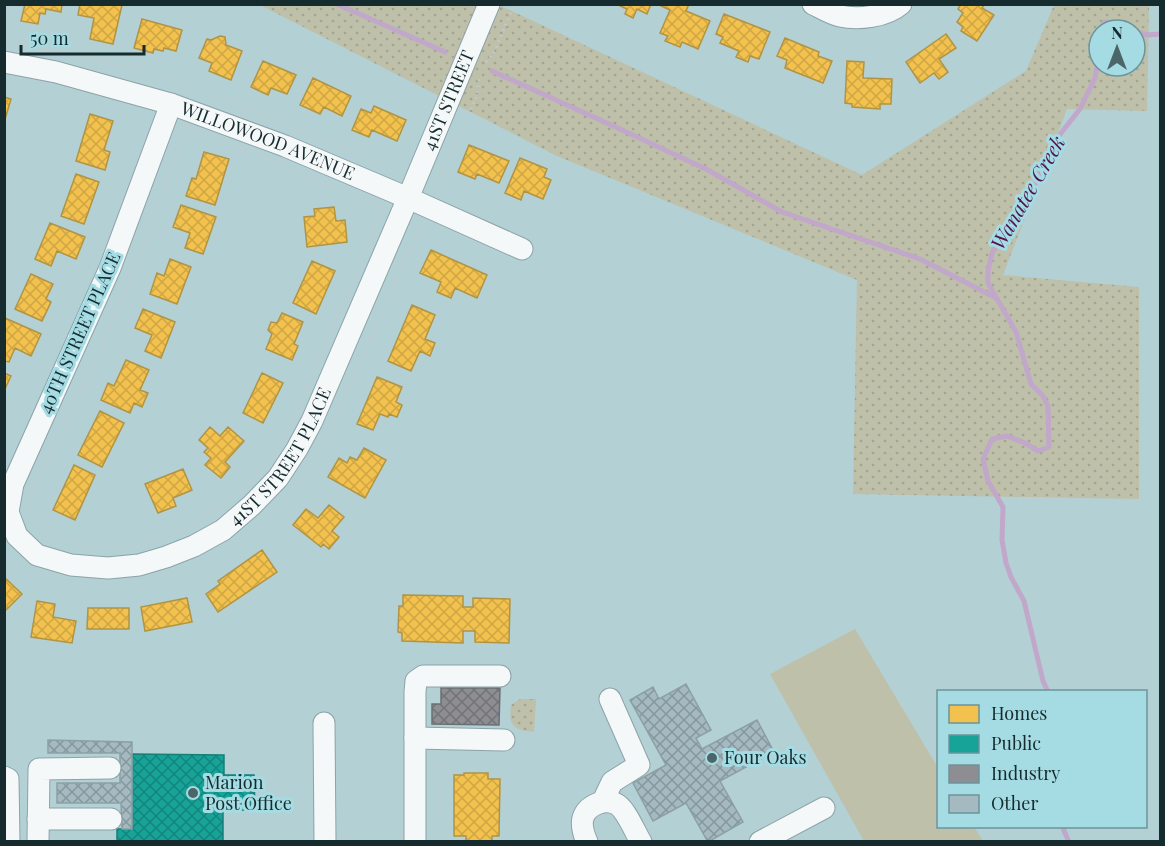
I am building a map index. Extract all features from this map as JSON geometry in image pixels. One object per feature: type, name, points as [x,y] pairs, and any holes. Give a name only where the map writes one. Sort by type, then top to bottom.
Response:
[{"type":"street","name":"41ST STREET","points":[[408,198],[489,4]]},
{"type":"street","points":[[813,4],[840,16],[870,17],[898,7]]},
{"type":"street","name":"WILLOWOOD AVENUE","points":[[4,62],[56,72],[171,104],[285,146],[522,249]]},
{"type":"street","name":"40TH STREET PLACE","points":[[37,555],[17,536],[8,512],[13,484],[110,268],[171,104]]},
{"type":"street","name":"41ST STREET PLACE","points":[[37,555],[71,565],[108,568],[139,565],[194,546],[223,530],[252,505],[278,478],[312,422],[408,198]]},
{"type":"street","points":[[415,842],[416,681],[423,676],[500,676]]},
{"type":"street","points":[[587,842],[583,818],[591,807],[603,801],[612,782],[639,765],[610,699]]},
{"type":"street","points":[[324,723],[325,842]]},
{"type":"street","points":[[415,738],[504,740]]},
{"type":"street","points":[[38,842],[39,769],[110,768]]},
{"type":"street","points":[[4,777],[8,779],[9,842]]},
{"type":"street","points":[[603,801],[617,804],[640,842]]},
{"type":"street","points":[[760,842],[824,808]]},
{"type":"street","points":[[38,819],[111,819]]},
{"type":"path","points":[[481,67],[495,51],[514,4]]},
{"type":"path","points":[[4,40],[144,70],[218,96],[388,168]]},
{"type":"path","points":[[445,193],[435,188],[477,96],[479,77]]},
{"type":"path","points":[[184,125],[384,208],[289,428],[270,457],[246,483],[225,503],[184,528],[148,542],[94,547],[57,539],[42,531],[33,519],[30,508],[32,491],[85,382],[122,298],[150,227],[184,125]]},
{"type":"path","points":[[428,762],[500,762]]},
{"type":"path","points":[[428,767],[440,767],[439,842]]},
{"type":"green space","points":[[260,5],[499,5],[862,175],[1026,71],[1054,5],[1149,5],[1147,111],[1067,109],[1003,275],[1139,287],[1139,499],[853,494],[857,280],[557,156]]},
{"type":"green space","points":[[855,629],[937,766],[937,828],[975,828],[983,841],[864,841],[770,674]]},
{"type":"green space","points":[[520,699],[536,699],[534,732],[517,728],[512,722],[511,705]]},
{"type":"building: Homes","points":[[25,4],[62,4],[61,12],[46,9],[45,14],[40,13],[38,24],[21,21]]},
{"type":"building: Homes","points":[[80,4],[122,5],[113,44],[90,39],[94,18],[78,15]]},
{"type":"building: Homes","points":[[616,4],[651,4],[647,14],[637,9],[633,18],[625,14],[627,9]]},
{"type":"building: Homes","points":[[662,4],[689,4],[686,11],[710,21],[698,49],[682,42],[680,47],[665,41],[668,36],[660,33],[670,10],[661,6]]},
{"type":"building: Homes","points":[[961,4],[985,4],[982,8],[994,15],[977,41],[961,31],[963,27],[957,22],[963,13],[958,9]]},
{"type":"building: Homes","points":[[724,14],[770,32],[759,59],[750,56],[748,62],[736,57],[739,51],[720,43],[723,37],[716,34]]},
{"type":"building: Homes","points":[[142,19],[182,30],[176,51],[164,48],[163,51],[154,49],[153,53],[134,48]]},
{"type":"building: Homes","points":[[946,34],[956,48],[939,59],[948,72],[939,79],[934,73],[920,83],[906,62]]},
{"type":"building: Homes","points":[[220,36],[225,37],[226,45],[242,51],[231,80],[209,71],[212,63],[199,58],[207,39],[211,40]]},
{"type":"building: Homes","points":[[785,38],[819,52],[818,56],[832,61],[823,83],[785,68],[787,60],[777,56]]},
{"type":"building: Homes","points":[[263,61],[296,75],[287,94],[271,88],[268,95],[251,87]]},
{"type":"building: Homes","points":[[847,61],[864,62],[863,78],[892,79],[891,104],[880,104],[880,109],[852,107],[852,104],[845,103]]},
{"type":"building: Homes","points":[[313,78],[351,96],[342,116],[324,107],[320,114],[300,105]]},
{"type":"building: Homes","points":[[4,97],[11,99],[4,123]]},
{"type":"building: Homes","points":[[374,106],[406,120],[397,141],[372,130],[369,137],[352,130],[361,109],[371,113]]},
{"type":"building: Homes","points":[[90,114],[113,121],[104,150],[110,152],[105,170],[76,161]]},
{"type":"building: Homes","points":[[469,145],[509,161],[499,183],[477,174],[475,179],[458,172]]},
{"type":"building: Homes","points":[[204,152],[229,159],[215,205],[186,196],[192,178],[196,179]]},
{"type":"building: Homes","points":[[520,158],[547,169],[544,177],[551,180],[543,199],[524,191],[521,200],[505,193]]},
{"type":"building: Homes","points":[[76,174],[99,182],[84,224],[61,216]]},
{"type":"building: Homes","points":[[181,205],[216,217],[203,254],[185,248],[190,233],[173,227]]},
{"type":"building: Homes","points":[[334,207],[336,221],[345,220],[347,242],[307,247],[304,217],[315,216],[314,209]]},
{"type":"building: Homes","points":[[50,223],[85,237],[76,259],[57,251],[51,266],[35,259]]},
{"type":"building: Homes","points":[[431,250],[487,275],[477,298],[455,288],[451,298],[437,292],[441,282],[420,273]]},
{"type":"building: Homes","points":[[170,259],[191,267],[177,304],[150,294],[157,273],[164,276]]},
{"type":"building: Homes","points":[[312,261],[335,271],[316,314],[293,303]]},
{"type":"building: Homes","points":[[31,274],[53,284],[46,299],[51,302],[42,321],[15,309]]},
{"type":"building: Homes","points":[[412,305],[435,315],[425,339],[435,343],[430,356],[420,351],[411,371],[388,361]]},
{"type":"building: Homes","points":[[143,309],[175,322],[161,358],[145,351],[152,335],[135,328]]},
{"type":"building: Homes","points":[[282,313],[303,322],[294,344],[298,346],[292,360],[266,349],[272,334],[268,330],[271,322],[277,323]]},
{"type":"building: Homes","points":[[5,318],[41,334],[31,356],[15,348],[9,362],[4,361]]},
{"type":"building: Homes","points":[[126,360],[149,370],[140,390],[148,393],[142,407],[134,403],[130,413],[101,400],[108,383],[114,386]]},
{"type":"building: Homes","points":[[4,373],[11,376],[4,391]]},
{"type":"building: Homes","points":[[262,373],[283,383],[263,423],[243,413]]},
{"type":"building: Homes","points":[[377,377],[402,387],[396,402],[402,405],[397,417],[380,414],[373,430],[357,424]]},
{"type":"building: Homes","points":[[100,411],[124,423],[102,467],[78,455]]},
{"type":"building: Homes","points":[[210,427],[220,436],[228,427],[244,441],[225,462],[230,467],[221,478],[205,465],[211,458],[204,452],[208,448],[199,440]]},
{"type":"building: Homes","points":[[364,448],[386,460],[365,498],[328,477],[339,458],[347,463],[350,457],[357,460]]},
{"type":"building: Homes","points":[[74,465],[95,475],[75,520],[53,510]]},
{"type":"building: Homes","points":[[183,469],[192,490],[173,498],[176,506],[158,513],[145,484]]},
{"type":"building: Homes","points":[[329,505],[344,517],[332,531],[339,537],[329,549],[323,544],[321,547],[293,525],[306,509],[318,518]]},
{"type":"building: Homes","points":[[262,550],[277,572],[218,612],[206,594],[220,584],[218,581]]},
{"type":"building: Homes","points":[[4,577],[22,594],[4,612]]},
{"type":"building: Homes","points":[[403,595],[463,596],[463,607],[473,607],[473,598],[510,599],[509,643],[475,642],[475,631],[463,631],[463,643],[402,641],[402,633],[398,632],[399,606],[403,606]]},
{"type":"building: Homes","points":[[187,598],[192,622],[145,631],[141,607]]},
{"type":"building: Homes","points":[[37,601],[55,604],[53,617],[76,621],[72,643],[31,637]]},
{"type":"building: Homes","points":[[88,608],[129,608],[129,629],[87,629]]},
{"type":"building: Homes","points":[[464,773],[488,773],[488,779],[500,779],[499,836],[492,836],[492,842],[466,842],[466,836],[454,836],[454,775],[464,775]]},
{"type":"building: Public","name":"Marion Post Office","points":[[131,754],[224,755],[224,775],[254,775],[255,810],[223,810],[223,842],[117,842],[117,829],[132,829]]},
{"type":"building: Industry","points":[[441,688],[500,688],[499,725],[432,724],[432,704],[441,704]]},
{"type":"building: Other","name":"Four Oaks","points":[[686,684],[711,730],[696,738],[702,749],[757,720],[774,752],[720,781],[743,822],[708,842],[686,803],[653,821],[633,783],[666,765],[630,700],[653,687],[659,699]]},
{"type":"building: Other","points":[[48,740],[132,742],[132,829],[122,829],[121,803],[57,803],[57,783],[120,783],[120,753],[48,753]]},
{"type":"waterway","points":[[337,4],[445,52]]},
{"type":"waterway","name":"Wanatee Creek","points":[[1147,35],[1160,34]]},
{"type":"waterway","points":[[492,71],[708,170],[782,212],[920,259],[996,298]]},
{"type":"waterway","name":"Wanatee Creek","points":[[1047,690],[1024,601],[1006,563],[1002,540],[1003,507],[988,481],[983,459],[992,439],[1007,436],[1038,451],[1049,447],[1048,406],[1043,396],[1031,384],[1016,332],[988,283],[988,271],[992,253],[1034,186],[1041,167],[1061,133],[1080,109],[1095,78]]},
{"type":"waterway","name":"Wanatee Creek","points":[[1063,828],[1069,842]]},
{"type":"place","name":"Four Oaks","points":[[712,758]]},
{"type":"place","name":"Marion Post Office","points":[[193,793]]}]
